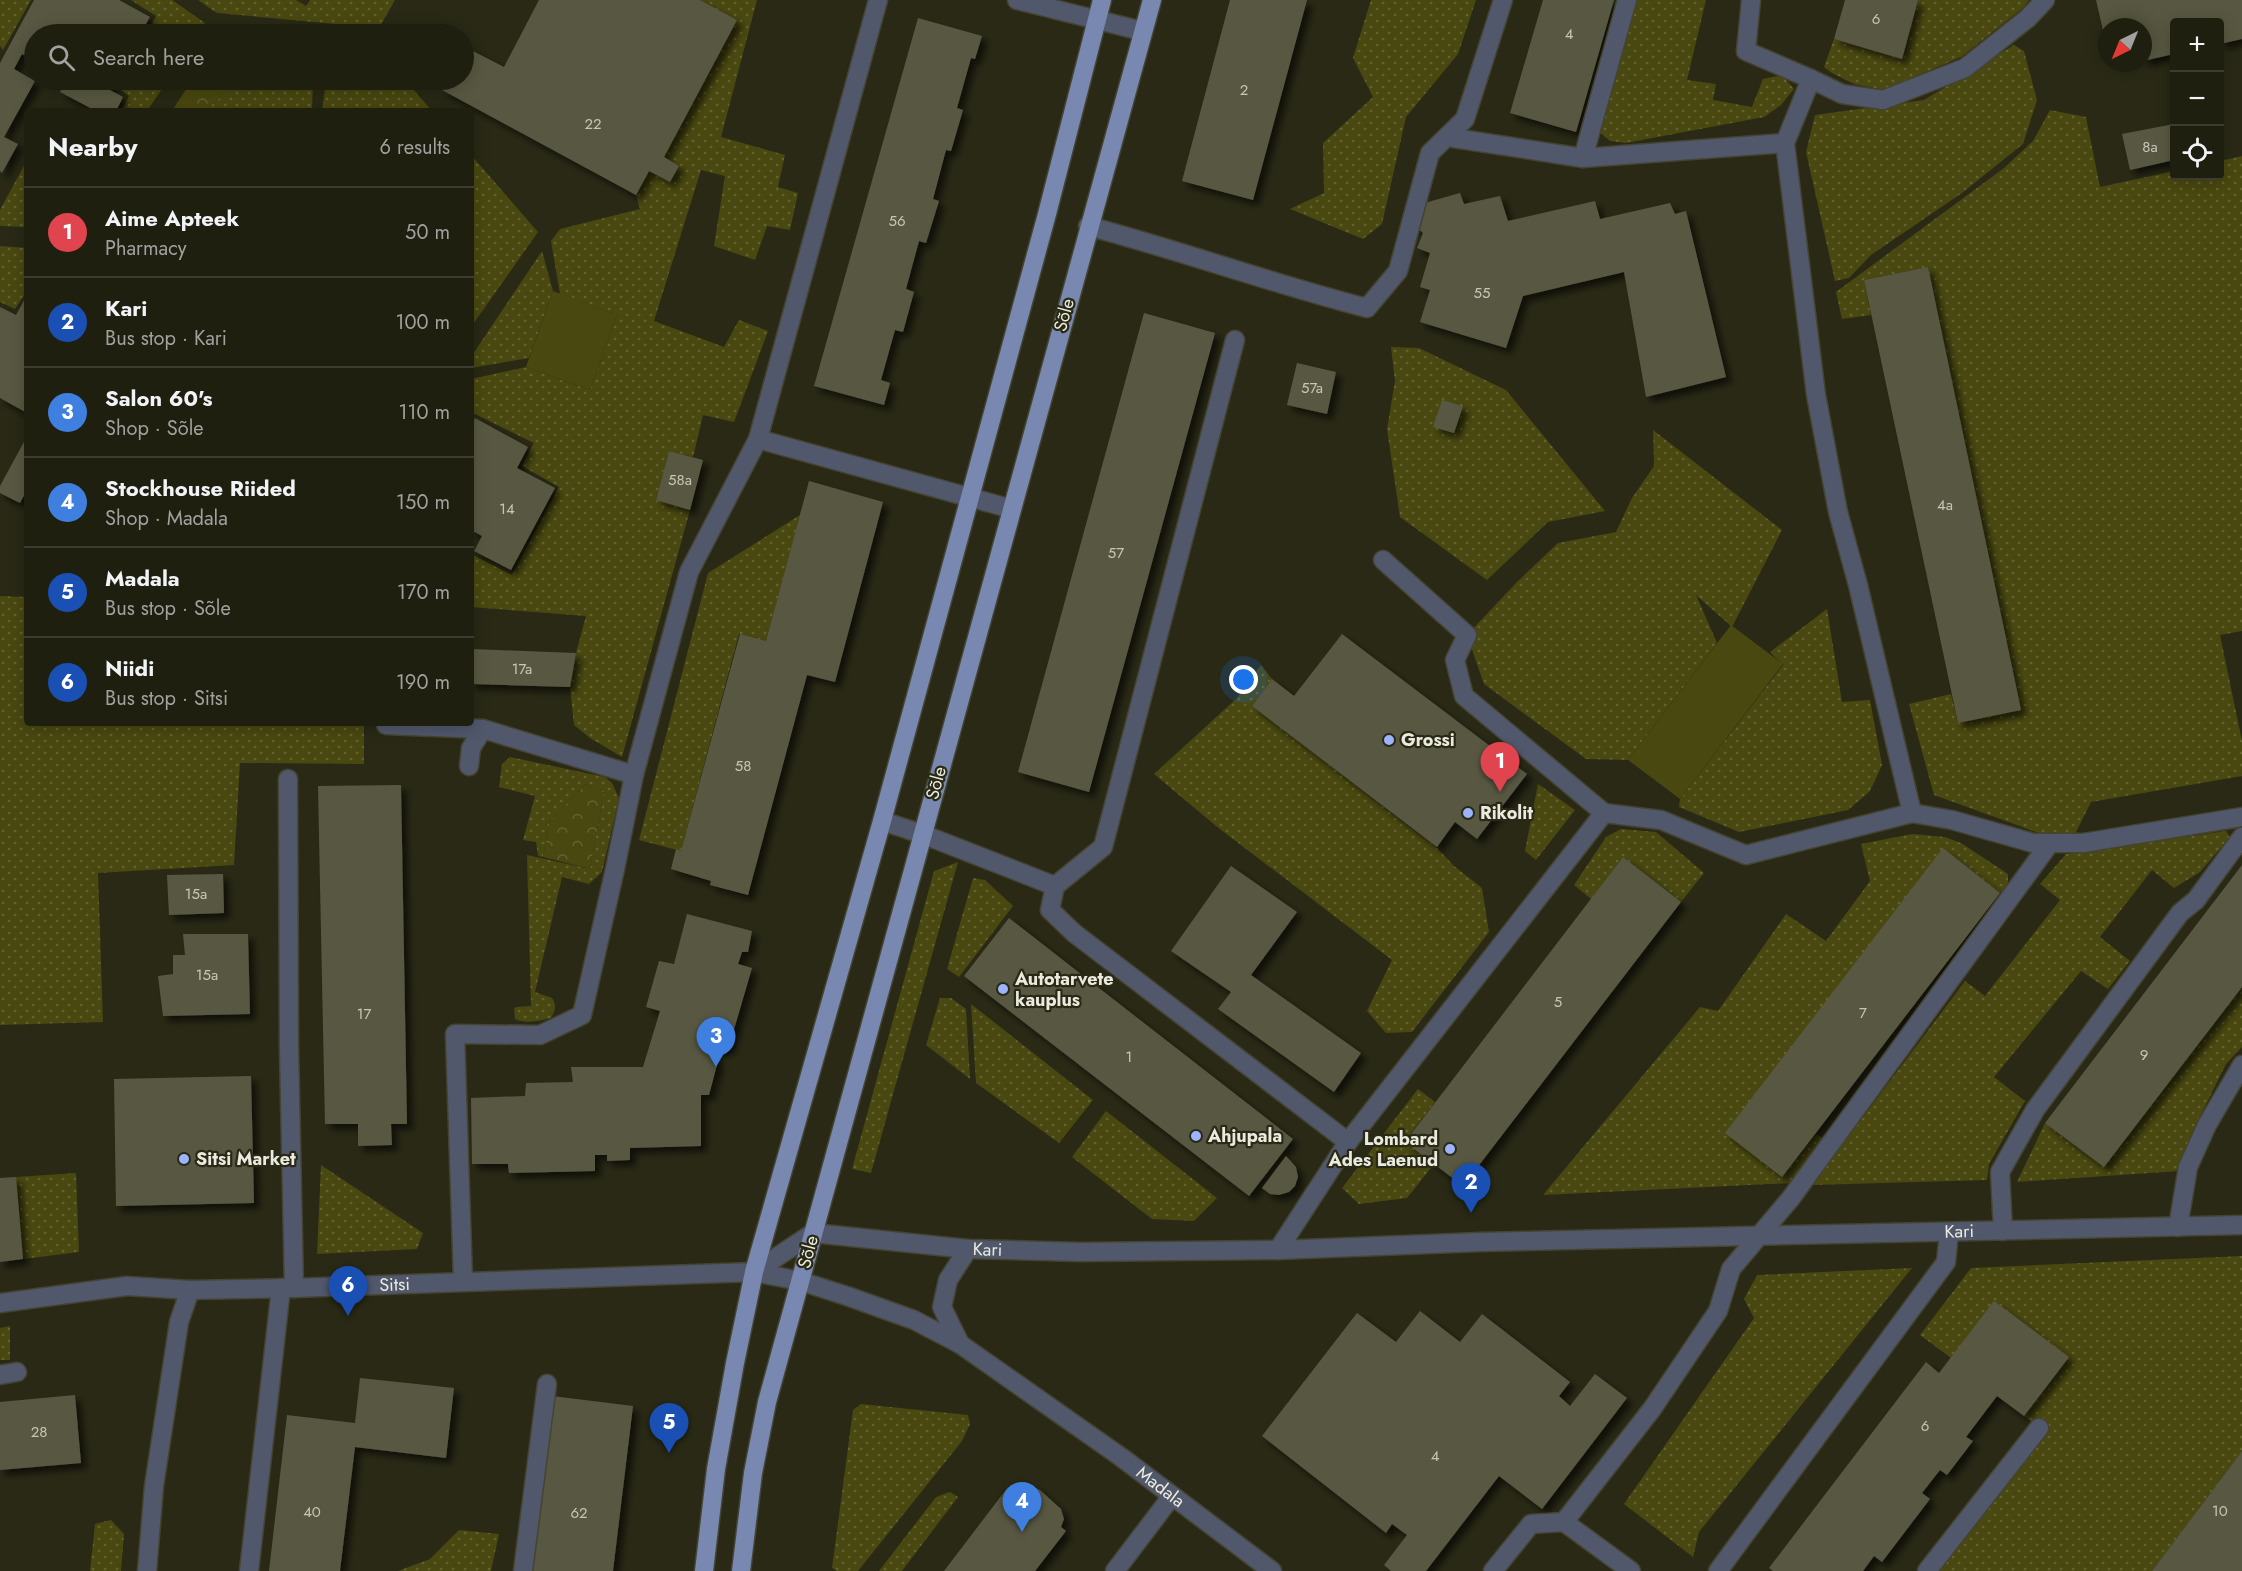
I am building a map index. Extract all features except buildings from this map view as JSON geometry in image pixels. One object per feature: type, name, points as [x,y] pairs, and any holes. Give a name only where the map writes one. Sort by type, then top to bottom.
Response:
[{"type":"main road","points":[[704,1571],[716,1469],[754,1272],[882,821],[1102,0]]},
{"type":"main road","name":"Sõle","points":[[741,1571],[753,1473],[767,1402],[1088,226],[1152,0]]},
{"type":"street","points":[[463,1281],[455,1034],[540,1035],[582,1015],[634,775],[689,572],[758,439],[878,0]]},
{"type":"street","points":[[1017,0],[1097,22],[1142,31]]},
{"type":"street","points":[[1088,226],[1367,308],[1398,271],[1430,153],[1465,119],[1503,0]]},
{"type":"street","points":[[1583,158],[1627,0]]},
{"type":"street","points":[[1751,0],[1746,51],[1842,94],[1883,100],[1965,68],[2028,18],[2045,0]]},
{"type":"street","points":[[1811,79],[1785,143],[1816,395],[1838,512],[1858,585],[1912,813]]},
{"type":"street","points":[[1447,137],[1583,158],[1785,143]]},
{"type":"street","points":[[1235,340],[1103,847],[1055,886],[1050,910],[1074,933],[1348,1142]]},
{"type":"street","points":[[758,439],[1012,509]]},
{"type":"street","points":[[1383,560],[1467,635],[1455,660],[1464,696],[1604,813],[1660,820],[1746,855],[1912,813],[1952,820],[2033,843],[2083,843],[2242,817]]},
{"type":"street","points":[[410,726],[483,729],[634,775]]},
{"type":"street","points":[[469,766],[471,748],[483,729]]},
{"type":"street","points":[[249,1571],[288,1288],[288,779]]},
{"type":"street","points":[[1278,1250],[1348,1142],[1604,813]]},
{"type":"street","points":[[882,821],[922,834],[1055,886]]},
{"type":"street","points":[[2002,1231],[2000,1172],[2035,1110],[2180,913],[2196,900],[2242,837]]},
{"type":"street","points":[[1564,1522],[1659,1399],[1718,1311],[1731,1269],[1756,1236],[1791,1198],[2050,843]]},
{"type":"street","points":[[2178,1227],[2188,1167],[2207,1125],[2234,1075],[2242,1065]]},
{"type":"street","name":"Kari","points":[[813,1233],[968,1249],[1080,1252],[1278,1250],[1480,1242],[2242,1225]]},
{"type":"street","points":[[1718,1571],[1946,1262],[1949,1232]]},
{"type":"street","points":[[754,1272],[813,1233]]},
{"type":"street","name":"Madala","points":[[960,1344],[942,1307],[948,1280],[968,1249]]},
{"type":"street","name":"Sitsi","points":[[0,1304],[127,1286],[190,1290],[288,1288],[754,1272]]},
{"type":"street","name":"Madala","points":[[754,1272],[800,1281],[914,1320],[960,1344],[1121,1457],[1272,1571]]},
{"type":"street","points":[[147,1571],[154,1486],[173,1358],[179,1322],[190,1290]]},
{"type":"street","points":[[523,1571],[547,1384]]},
{"type":"street","points":[[1927,1571],[2039,1428]]},
{"type":"street","points":[[1115,1571],[1172,1496]]},
{"type":"street","points":[[1493,1571],[1531,1524],[1564,1522],[1631,1571]]},
{"type":"green space","points":[[0,0],[31,0],[3,50],[0,46]]},
{"type":"green space","points":[[131,0],[172,0],[205,23],[152,24],[156,16]]},
{"type":"green space","points":[[198,0],[296,0],[306,6],[310,0],[395,0],[381,24],[336,24],[217,13]]},
{"type":"green space","points":[[700,0],[757,0],[721,137],[785,155],[778,187],[798,193],[790,230],[767,226],[755,260],[714,246],[725,176],[701,170],[654,321],[724,347],[739,320],[768,331],[734,422],[703,415],[693,457],[669,451],[656,500],[690,510],[622,757],[590,738],[574,725],[570,687],[586,616],[474,607],[474,556],[512,575],[559,487],[522,466],[534,443],[474,413],[474,378],[526,367],[590,390],[617,315],[560,294],[551,241],[560,229],[640,209],[636,195],[649,171],[670,182],[679,166],[664,157],[737,20]]},
{"type":"green space","points":[[1371,0],[1476,0],[1458,54],[1406,117],[1382,224],[1363,239],[1290,209],[1324,193],[1323,143],[1373,97],[1353,58]]},
{"type":"green space","points":[[1637,0],[1706,0],[1687,80],[1716,84],[1713,100],[1752,107],[1763,79],[1782,75],[1794,89],[1781,105],[1764,117],[1626,143],[1610,141],[1599,132]]},
{"type":"green space","points":[[1918,0],[2029,0],[2023,8],[1961,57],[1884,90],[1854,84],[1824,67],[1834,39],[1902,59]]},
{"type":"green space","points":[[2014,45],[2024,51],[2037,100],[2023,144],[1962,193],[1871,255],[1849,278],[1835,281],[1806,152],[1815,115],[1924,100]]},
{"type":"green space","points":[[122,90],[161,90],[149,108],[123,108],[129,96]]},
{"type":"green space","points":[[186,90],[230,90],[208,108],[174,108]]},
{"type":"green space","points":[[230,90],[313,90],[312,108],[208,108]]},
{"type":"green space","points":[[325,90],[414,90],[429,108],[322,108]]},
{"type":"green space","points":[[2050,110],[2086,117],[2100,187],[2170,172],[2170,180],[2224,180],[2224,160],[2242,156],[2242,631],[2220,635],[2242,741],[2242,776],[2091,802],[2075,834],[2039,833],[1934,795],[1909,704],[1951,694],[1958,723],[2021,710],[1928,267],[1864,280],[1871,315],[1842,319],[1836,292],[2004,168],[2033,141]]},
{"type":"green space","points":[[474,158],[538,232],[474,323]]},
{"type":"green space","points":[[24,166],[24,227],[0,226],[0,210]]},
{"type":"green space","points":[[0,246],[24,248],[24,296],[15,309],[0,302]]},
{"type":"green space","points":[[542,251],[553,291],[529,358],[474,367],[474,353]]},
{"type":"green space","points":[[553,291],[617,315],[590,390],[526,367]]},
{"type":"green space","points":[[1391,347],[1419,348],[1506,390],[1605,511],[1548,522],[1487,580],[1400,517],[1387,429],[1395,381]]},
{"type":"green space","points":[[1653,430],[1782,530],[1732,627],[1696,595],[1717,643],[1628,760],[1586,759],[1484,684],[1467,635],[1558,543],[1616,532],[1632,498],[1654,466]]},
{"type":"green space","points":[[800,515],[766,641],[739,634],[681,851],[639,840],[708,573]]},
{"type":"green space","points":[[0,596],[24,597],[24,726],[364,726],[364,764],[240,763],[234,865],[98,873],[103,1022],[0,1025]]},
{"type":"green space","points":[[1827,609],[1842,702],[1870,700],[1882,765],[1870,791],[1848,810],[1739,832],[1679,807],[1680,799],[1783,665],[1770,652]]},
{"type":"green space","points":[[1731,625],[1783,664],[1680,799],[1628,760]]},
{"type":"green space","points":[[1261,665],[1272,679],[1252,706],[1436,847],[1454,866],[1482,888],[1489,932],[1412,1032],[1386,1033],[1367,1011],[1392,960],[1216,826],[1154,774],[1236,699]]},
{"type":"green space","points":[[510,757],[605,777],[612,783],[619,798],[602,872],[589,884],[562,877],[535,992],[552,998],[555,1003],[554,1010],[551,1018],[533,1021],[515,1019],[514,1009],[531,1006],[527,855],[590,869],[604,791],[586,784],[550,820],[543,857],[538,856],[536,842],[523,840],[535,796],[499,787],[502,764]]},
{"type":"green space","points":[[586,784],[604,791],[590,869],[543,857],[550,820]]},
{"type":"green space","points":[[1538,784],[1575,810],[1536,860],[1525,851]]},
{"type":"green space","points":[[1621,829],[1656,832],[1704,873],[1681,902],[1623,857],[1591,899],[1574,885],[1606,837]]},
{"type":"green space","points":[[2226,831],[2230,837],[2200,872],[2174,888],[2152,870],[2100,937],[2130,961],[2108,989],[2081,971],[1994,1077],[2025,1101],[1989,1164],[1987,1180],[1812,1185],[1965,981],[1985,996],[2060,900],[2040,884],[2066,854]]},
{"type":"green space","points":[[1912,834],[1945,837],[1961,843],[2008,874],[2008,886],[2000,893],[1944,849],[1782,1177],[1816,1134],[1825,1140],[1791,1183],[1543,1195],[1700,1007],[1718,1011],[1786,914],[1826,941],[1870,881],[1861,844]]},
{"type":"green space","points":[[958,862],[871,1173],[852,1169],[934,871]]},
{"type":"green space","points":[[973,878],[985,880],[1013,906],[959,977],[947,969]]},
{"type":"green space","points":[[2242,987],[2242,1047],[2226,1064],[2194,1129],[2179,1171],[2017,1182],[2045,1123],[2104,1167]]},
{"type":"green space","points":[[940,998],[951,998],[966,1009],[970,1079],[926,1045]]},
{"type":"green space","points":[[971,1004],[1093,1100],[1059,1143],[976,1083]]},
{"type":"green space","points":[[1418,1089],[1435,1102],[1405,1141],[1434,1164],[1407,1198],[1359,1204],[1342,1188]]},
{"type":"green space","points":[[1106,1111],[1217,1198],[1194,1221],[1152,1219],[1072,1157]]},
{"type":"green space","points":[[321,1165],[423,1233],[417,1249],[317,1254]]},
{"type":"green space","points":[[76,1173],[79,1252],[23,1259],[16,1177]]},
{"type":"green space","points":[[2242,1256],[2242,1451],[2152,1571],[1940,1571],[2047,1433],[2024,1416],[2068,1357],[1951,1358],[1920,1335],[1971,1268]]},
{"type":"green space","points":[[1912,1268],[1699,1532],[1693,1557],[1624,1504],[1754,1318],[1744,1299],[1757,1275]]},
{"type":"green space","points":[[10,1326],[10,1360],[0,1360],[0,1328]]},
{"type":"green space","points":[[861,1404],[968,1415],[970,1424],[962,1441],[858,1571],[837,1571],[832,1568],[853,1410]]},
{"type":"green space","points":[[950,1492],[958,1497],[902,1571],[879,1571],[936,1497]]},
{"type":"green space","points":[[111,1520],[124,1534],[121,1571],[90,1571],[95,1524]]},
{"type":"green space","points":[[459,1530],[499,1534],[491,1571],[398,1571],[430,1559]]},
{"type":"place","name":"Grossi","points":[[1389,740]]},
{"type":"place","name":"Aime Apteek","points":[[1500,792]]},
{"type":"place","name":"Rikolit","points":[[1468,813]]},
{"type":"place","name":"Autotarvete kauplus","points":[[1003,989]]},
{"type":"place","name":"Salon 60's","points":[[716,1067]]},
{"type":"place","name":"Ahjupala","points":[[1196,1136]]},
{"type":"place","name":"Lombard Ades Laenud","points":[[1450,1149]]},
{"type":"place","name":"Sitsi Market","points":[[184,1159]]},
{"type":"place","name":"Kari","points":[[1471,1213]]},
{"type":"place","name":"Niidi","points":[[348,1316]]},
{"type":"place","name":"Madala","points":[[669,1453]]},
{"type":"place","name":"Stockhouse Riided","points":[[1022,1532]]}]
